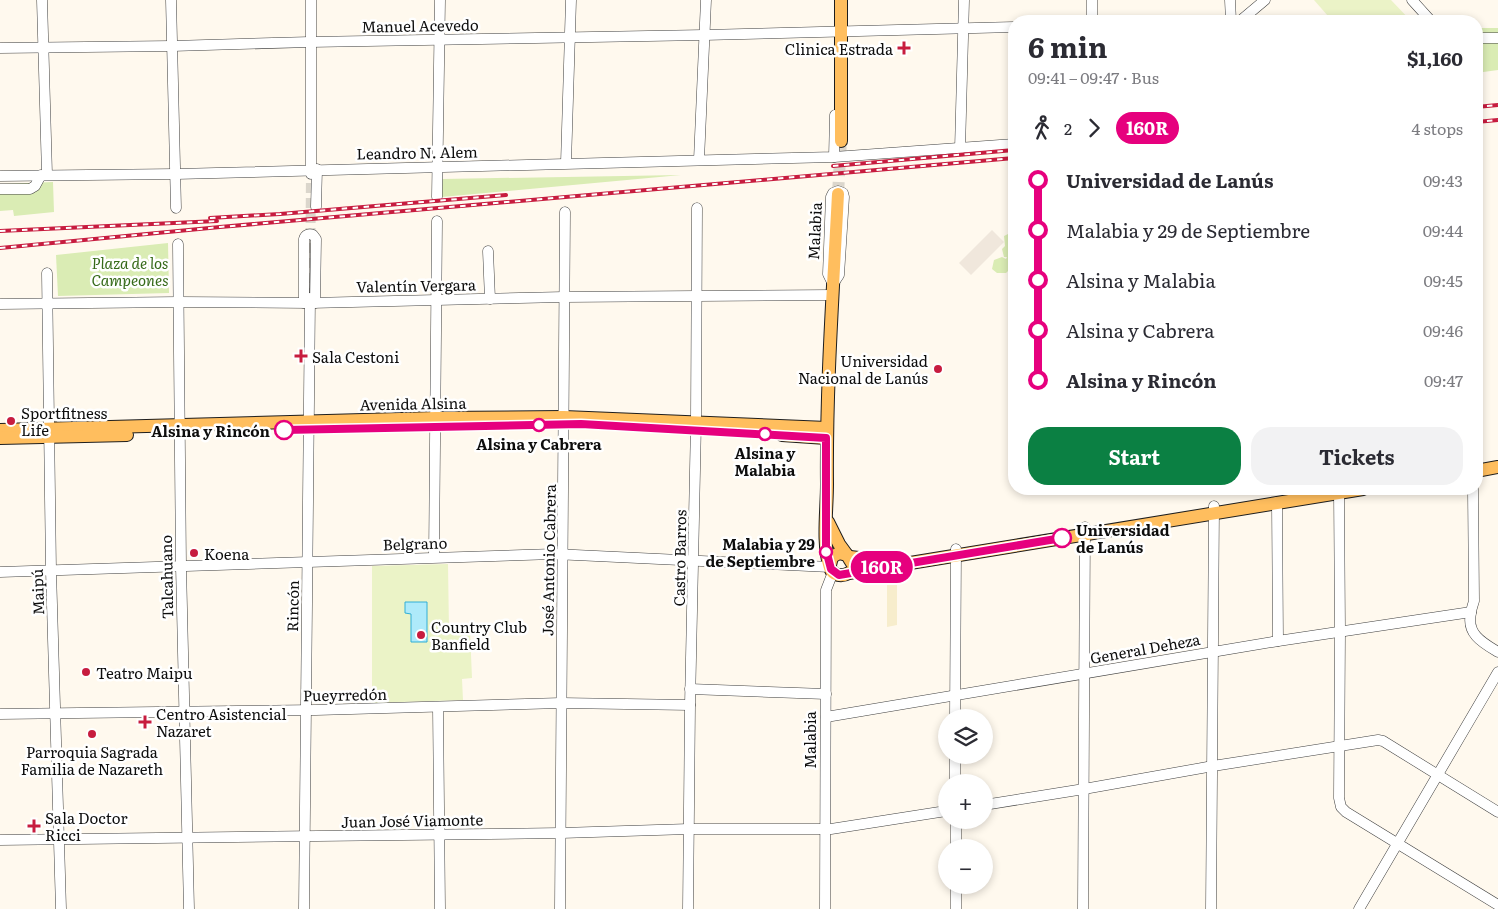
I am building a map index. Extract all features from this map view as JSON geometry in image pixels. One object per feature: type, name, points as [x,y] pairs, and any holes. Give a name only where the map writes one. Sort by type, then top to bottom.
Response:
[{"type":"main road","points":[[840,141],[841,0]]},
{"type":"main road","name":"Malabia","points":[[831,568],[826,550],[827,433],[838,194]]},
{"type":"main road","name":"Avenida Alsina","points":[[0,438],[49,433],[179,429],[564,421],[827,433]]},
{"type":"main road","name":"Avenida Alsina","points":[[0,430],[49,433]]},
{"type":"main road","points":[[1483,462],[1498,459]]},
{"type":"main road","points":[[1483,470],[1498,467]]},
{"type":"main road","points":[[957,552],[884,560],[848,556],[843,553],[835,554],[832,557],[831,568],[842,576],[849,572],[957,552],[1291,495]]},
{"type":"main road","points":[[1215,509],[1277,502],[1316,495]]},
{"type":"main road","points":[[827,520],[852,565],[849,572]]},
{"type":"street","points":[[0,189],[30,189],[35,186],[44,174],[42,0]]},
{"type":"street","points":[[171,0],[176,208]]},
{"type":"street","points":[[311,0],[313,171],[316,206]]},
{"type":"street","points":[[437,197],[440,0]]},
{"type":"street","points":[[566,163],[571,0]]},
{"type":"street","points":[[700,160],[706,0]]},
{"type":"street","points":[[960,149],[964,0]]},
{"type":"street","points":[[1092,0],[1092,15]]},
{"type":"street","points":[[1230,0],[1231,15]]},
{"type":"street","points":[[1247,15],[1265,0]]},
{"type":"street","points":[[1412,0],[1426,15]]},
{"type":"street","name":"Manuel Acevedo","points":[[0,48],[704,35],[841,37],[964,28],[1008,28]]},
{"type":"street","points":[[840,156],[836,62],[841,37]]},
{"type":"street","points":[[1483,38],[1498,38]]},
{"type":"street","name":"Leandro N. Alem","points":[[0,176],[313,171],[840,156],[1008,145]]},
{"type":"street","name":"Malabia","points":[[838,191],[843,193],[844,197],[839,275],[833,290],[828,274],[831,197],[833,193],[838,191]]},
{"type":"street","name":"Castro Barros","points":[[688,909],[690,689],[698,296],[697,208]]},
{"type":"street","name":"José Antonio Cabrera","points":[[560,909],[565,212]]},
{"type":"street","points":[[434,557],[438,300],[437,221]]},
{"type":"street","points":[[310,234],[316,239],[310,302],[304,239],[310,234]]},
{"type":"street","name":"Talcahuano","points":[[178,244],[181,566],[189,909]]},
{"type":"street","points":[[488,251],[490,298]]},
{"type":"street","name":"Maipú","points":[[47,274],[51,571],[62,909]]},
{"type":"street","name":"Valentín Vergara","points":[[0,304],[310,302],[698,296],[833,290]]},
{"type":"street","name":"Rincón","points":[[304,909],[310,302]]},
{"type":"street","points":[[1339,495],[1339,798],[1341,807],[1396,844],[1498,904],[1495,909]]},
{"type":"street","points":[[1473,495],[1474,601],[1471,612],[1471,627],[1478,639],[1498,652]]},
{"type":"street","points":[[1277,502],[1278,641]]},
{"type":"street","points":[[1211,909],[1212,652],[1215,509]]},
{"type":"street","points":[[1083,909],[1086,530]]},
{"type":"street","points":[[955,709],[957,552]]},
{"type":"street","name":"Belgrano","points":[[0,572],[563,554],[831,568]]},
{"type":"street","name":"Malabia","points":[[825,909],[826,590],[831,568]]},
{"type":"street","name":"General Deheza","points":[[826,717],[1278,641],[1471,612]]},
{"type":"street","points":[[1359,909],[1498,672]]},
{"type":"street","points":[[690,689],[826,694]]},
{"type":"street","name":"Pueyrredón","points":[[0,714],[306,710],[561,702],[690,705]]},
{"type":"street","points":[[438,707],[440,909]]},
{"type":"street","points":[[993,804],[1084,790],[1212,766],[1372,740],[1383,741],[1498,812]]},
{"type":"street","name":"Juan José Viamonte","points":[[0,840],[439,835],[689,829],[835,829],[938,812]]},
{"type":"street","points":[[956,894],[956,909]]},
{"type":"shaded area","points":[[992,230],[1004,242],[971,275],[959,263]]},
{"type":"shaded area","points":[[897,575],[897,625],[887,627],[887,577]]},
{"type":"green space","points":[[1314,0],[1391,0],[1405,15],[1327,15]]},
{"type":"green space","points":[[1483,28],[1498,28],[1498,70],[1483,72]]},
{"type":"green space","points":[[681,175],[442,197],[442,179]]},
{"type":"green space","points":[[53,182],[54,212],[14,216],[13,210],[0,211],[0,186],[3,184]]},
{"type":"green space","points":[[1008,234],[1008,271],[1006,273],[997,273],[992,269],[994,260],[1002,257],[1006,259],[1007,257],[1004,257],[1002,249],[1005,246],[1004,236]]},
{"type":"green space","name":"Plaza de los Campeones","points":[[168,243],[169,293],[58,296],[56,255]]},
{"type":"green space","name":"Country Club Banfield","points":[[448,564],[449,631],[470,631],[472,678],[462,679],[463,700],[372,703],[372,566]]},
{"type":"water","points":[[405,602],[427,602],[427,642],[411,642],[411,614],[405,613]]},
{"type":"tunnel","points":[[838,194],[841,141]]},
{"type":"tunnel","points":[[310,298],[311,174]]},
{"type":"railway","points":[[1483,106],[1498,105]]},
{"type":"railway","points":[[1483,121],[1498,120]]},
{"type":"railway","points":[[833,166],[1008,151]]},
{"type":"railway","points":[[0,248],[1008,159]]},
{"type":"railway","points":[[210,218],[506,195]]},
{"type":"railway","points":[[0,231],[217,221]]},
{"type":"bus line","name":"160R","points":[[284,430],[581,424],[826,438],[826,550],[831,569],[836,574],[842,576],[849,572],[1062,538]]},
{"type":"place","name":"Clinica Estrada","points":[[904,48]]},
{"type":"place","name":"Sala Cestoni","points":[[301,356]]},
{"type":"place","name":"Universidad Nacional de Lanús","points":[[938,369]]},
{"type":"place","name":"Sportfitness Life","points":[[11,421]]},
{"type":"place","name":"Alsina y Cabrera","points":[[539,425]]},
{"type":"place","name":"Alsina y Rincón","points":[[284,430]]},
{"type":"place","name":"Alsina y Malabia","points":[[765,434]]},
{"type":"place","name":"Universidad de Lanús","points":[[1062,538]]},
{"type":"place","name":"Malabia y 29 de Septiembre","points":[[826,552]]},
{"type":"place","name":"Koena","points":[[194,553]]},
{"type":"place","name":"Country Club Banfield","points":[[421,635]]},
{"type":"place","name":"Teatro Maipu","points":[[86,672]]},
{"type":"place","name":"Centro Asistencial Nazaret","points":[[145,722]]},
{"type":"place","name":"Parroquia Sagrada Familia de Nazareth","points":[[92,734]]},
{"type":"place","name":"Sala Doctor Ricci","points":[[34,826]]}]
